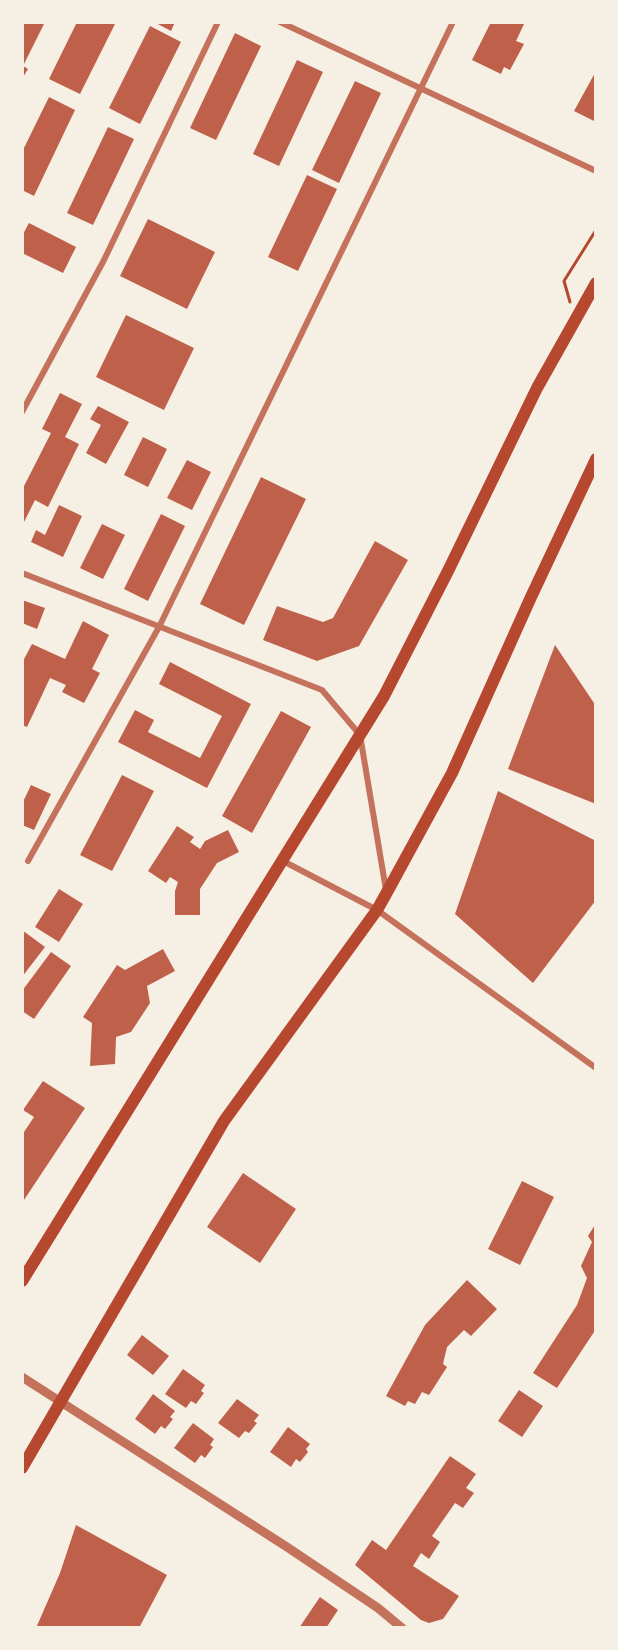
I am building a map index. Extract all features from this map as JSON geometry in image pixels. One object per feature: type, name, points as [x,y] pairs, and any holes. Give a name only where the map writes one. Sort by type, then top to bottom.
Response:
[{"type":"main road","points":[[22,1281],[384,696],[537,388],[596,283]]},
{"type":"main road","points":[[22,1468],[224,1121],[377,910],[452,773],[596,459]]},
{"type":"street","points":[[22,412],[104,261],[218,22]]},
{"type":"street","points":[[280,22],[596,171]]},
{"type":"street","points":[[28,861],[159,627],[453,22]]},
{"type":"street","points":[[22,573],[321,690],[360,735],[386,894]]},
{"type":"street","points":[[283,861],[377,910],[596,1068]]},
{"type":"street","points":[[22,1377],[287,1547],[378,1608],[402,1628]]},
{"type":"path","points":[[564,281],[596,230]]},
{"type":"building","points":[[22,22],[45,22],[23,66],[28,69],[22,79]]},
{"type":"building","points":[[77,22],[116,22],[80,94],[49,79]]},
{"type":"building","points":[[154,22],[175,22],[171,31]]},
{"type":"building","points":[[491,22],[525,22],[516,41],[524,44],[510,70],[504,67],[501,74],[472,60]]},
{"type":"building","points":[[150,26],[181,42],[140,124],[109,108]]},
{"type":"building","points":[[235,33],[261,46],[216,140],[190,128]]},
{"type":"building","points":[[297,60],[323,72],[279,166],[253,154]]},
{"type":"building","points":[[596,71],[596,122],[574,111]]},
{"type":"building","points":[[355,81],[381,93],[339,183],[312,170]]},
{"type":"building","points":[[49,97],[75,110],[34,196],[22,190],[22,152]]},
{"type":"building","points":[[108,127],[134,139],[93,225],[67,213]]},
{"type":"building","points":[[307,175],[337,189],[298,271],[268,257]]},
{"type":"building","points":[[148,219],[215,252],[187,309],[120,276]]},
{"type":"building","points":[[29,223],[76,247],[63,273],[22,253],[22,236]]},
{"type":"building","points":[[126,315],[194,348],[164,410],[96,377]]},
{"type":"building","points":[[60,393],[82,404],[65,437],[79,444],[48,507],[35,500],[22,526],[22,490],[51,433],[42,429]]},
{"type":"building","points":[[98,406],[129,422],[106,464],[86,453],[101,425],[90,419]]},
{"type":"building","points":[[143,437],[167,449],[148,487],[124,475]]},
{"type":"building","points":[[187,460],[211,472],[192,510],[167,498]]},
{"type":"building","points":[[261,477],[306,499],[244,625],[200,604]]},
{"type":"building","points":[[59,505],[82,516],[63,557],[31,542],[36,530],[45,535]]},
{"type":"building","points":[[161,514],[185,526],[148,601],[124,589]]},
{"type":"building","points":[[102,524],[125,535],[103,579],[80,568]]},
{"type":"building","points":[[375,541],[408,560],[359,646],[317,661],[263,640],[277,606],[323,622],[333,618]]},
{"type":"building","points":[[22,600],[45,608],[37,629],[22,623]]},
{"type":"building","points":[[83,621],[109,635],[92,669],[100,673],[84,703],[62,692],[66,685],[50,678],[27,727],[22,725],[22,663],[32,644],[65,659]]},
{"type":"building","points":[[555,645],[596,706],[596,804],[508,769]]},
{"type":"building","points":[[170,662],[251,704],[207,788],[118,742],[135,710],[154,720],[148,732],[200,758],[222,716],[159,684]]},
{"type":"building","points":[[281,711],[311,727],[252,833],[222,816]]},
{"type":"building","points":[[122,775],[154,791],[112,871],[80,855]]},
{"type":"building","points":[[31,785],[51,794],[34,830],[22,825],[22,804]]},
{"type":"building","points":[[498,791],[596,841],[596,900],[533,983],[455,914]]},
{"type":"building","points":[[177,826],[194,837],[190,842],[200,849],[205,841],[228,830],[239,852],[217,863],[200,889],[200,915],[175,915],[175,891],[178,882],[170,877],[166,883],[148,871]]},
{"type":"building","points":[[59,889],[83,904],[59,942],[35,927]]},
{"type":"building","points":[[22,930],[45,947],[22,977]]},
{"type":"building","points":[[163,949],[175,971],[147,986],[150,1003],[131,1032],[116,1037],[115,1064],[90,1066],[92,1023],[83,1017],[117,965],[125,970]]},
{"type":"building","points":[[51,952],[71,966],[34,1019],[22,1011],[22,991]]},
{"type":"building","points":[[43,1081],[85,1108],[22,1203],[22,1135],[34,1117],[23,1110]]},
{"type":"building","points":[[243,1173],[296,1209],[260,1263],[207,1227]]},
{"type":"building","points":[[522,1181],[554,1197],[520,1265],[488,1249]]},
{"type":"building","points":[[596,1223],[596,1329],[557,1388],[533,1373],[577,1305],[587,1278],[581,1266],[592,1242],[588,1236]]},
{"type":"building","points":[[467,1280],[497,1309],[471,1336],[464,1330],[447,1347],[443,1364],[447,1367],[429,1395],[422,1392],[415,1404],[408,1401],[405,1406],[386,1396],[425,1325]]},
{"type":"building","points":[[142,1335],[169,1356],[153,1375],[127,1355]]},
{"type":"building","points":[[183,1369],[205,1385],[201,1391],[204,1393],[196,1404],[191,1401],[186,1408],[165,1394]]},
{"type":"building","points":[[519,1390],[543,1406],[522,1437],[498,1421]]},
{"type":"building","points":[[153,1394],[175,1411],[170,1417],[173,1419],[165,1429],[161,1426],[155,1434],[135,1419]]},
{"type":"building","points":[[237,1399],[259,1415],[254,1421],[257,1423],[249,1433],[245,1431],[239,1438],[218,1423]]},
{"type":"building","points":[[193,1423],[214,1439],[210,1445],[213,1447],[205,1458],[201,1455],[195,1463],[174,1448]]},
{"type":"building","points":[[288,1427],[310,1444],[306,1449],[308,1452],[300,1462],[296,1459],[291,1467],[270,1452]]},
{"type":"building","points":[[450,1456],[476,1474],[466,1488],[474,1493],[463,1508],[455,1503],[432,1536],[440,1542],[429,1559],[421,1553],[413,1566],[459,1596],[443,1619],[429,1623],[421,1620],[355,1565],[372,1540],[386,1550]]},
{"type":"building","points":[[76,1525],[167,1575],[139,1628],[36,1628],[60,1573]]},
{"type":"building","points":[[320,1597],[338,1610],[326,1628],[299,1628]]}]
